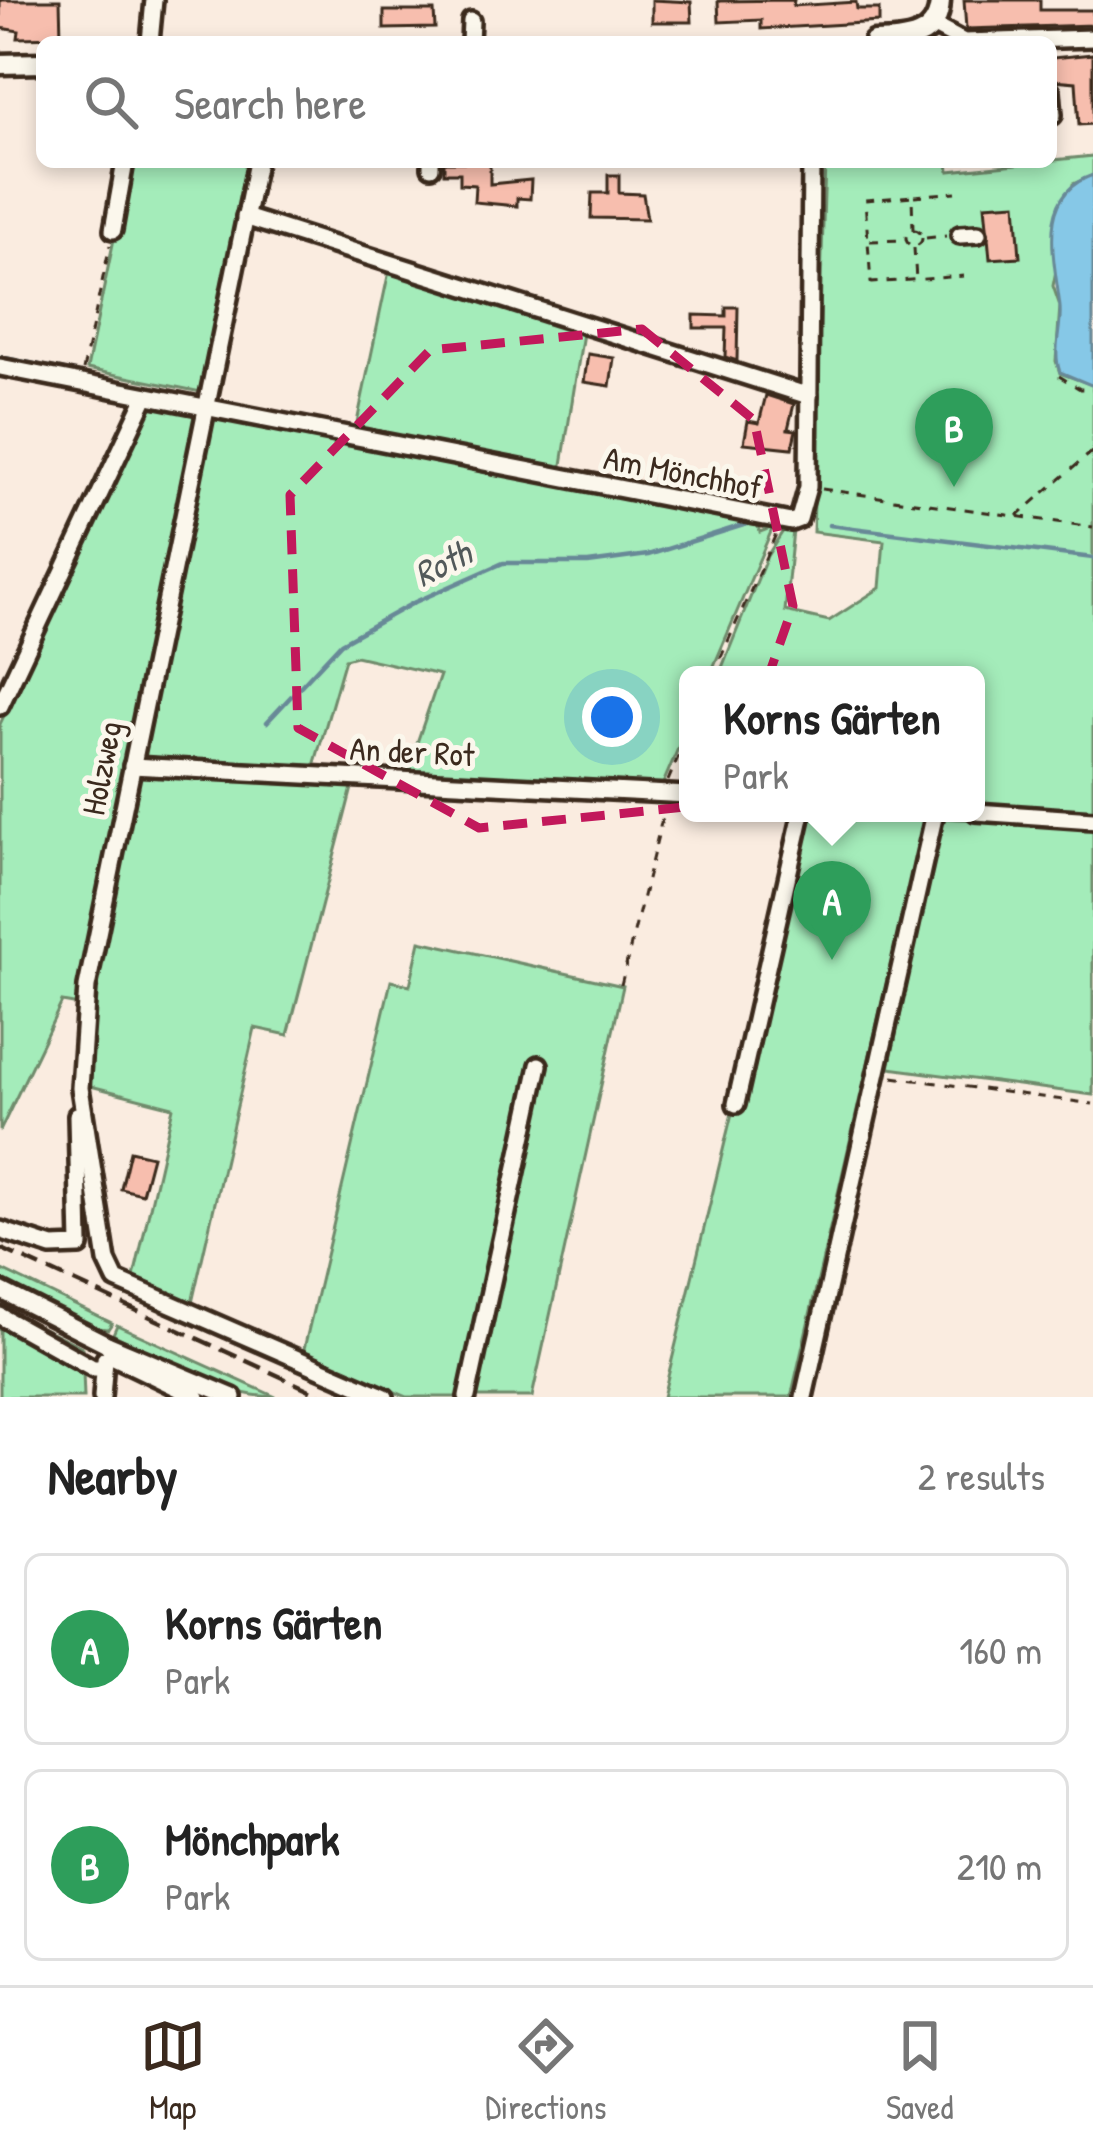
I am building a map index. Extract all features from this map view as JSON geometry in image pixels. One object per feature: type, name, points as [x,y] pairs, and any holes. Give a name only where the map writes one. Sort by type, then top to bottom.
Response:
[{"type":"main road","points":[[920,36],[934,26],[940,0]]},
{"type":"main road","points":[[0,64],[36,63]]},
{"type":"street","points":[[151,36],[154,0]]},
{"type":"street","points":[[470,36],[471,21]]},
{"type":"street","points":[[934,26],[953,36]]},
{"type":"street","points":[[1057,40],[1093,38]]},
{"type":"street","points":[[113,230],[124,168]]},
{"type":"street","name":"Holzweg","points":[[256,168],[87,987],[80,1088],[116,1280],[386,1397]]},
{"type":"street","name":"Am Mönchhof","points":[[0,367],[783,523],[800,519],[808,487],[811,168]]},
{"type":"street","points":[[245,217],[809,396]]},
{"type":"street","points":[[960,235],[978,234]]},
{"type":"street","points":[[0,706],[146,396]]},
{"type":"street","name":"An der Rot","points":[[132,766],[679,795]]},
{"type":"street","points":[[985,813],[1093,820]]},
{"type":"street","points":[[736,1104],[800,822]]},
{"type":"street","points":[[804,1397],[933,822]]},
{"type":"street","points":[[467,1397],[539,1065]]},
{"type":"street","points":[[0,1230],[68,1249],[84,1240],[78,1175],[80,1088]]},
{"type":"street","points":[[0,1290],[106,1344],[233,1397]]},
{"type":"street","points":[[0,1316],[82,1362],[104,1368]]},
{"type":"street","points":[[102,1397],[106,1344]]},
{"type":"street","points":[[106,1344],[116,1358],[197,1397]]},
{"type":"path","points":[[956,192],[865,200],[871,283],[964,276]]},
{"type":"path","points":[[906,239],[913,230],[912,196]]},
{"type":"path","points":[[84,367],[113,230]]},
{"type":"path","points":[[913,230],[922,238]]},
{"type":"path","points":[[914,246],[922,238],[960,235]]},
{"type":"path","points":[[868,242],[906,239],[914,246],[916,280]]},
{"type":"path","points":[[1059,376],[1093,389]]},
{"type":"path","points":[[1016,517],[1093,451]]},
{"type":"path","points":[[808,487],[1093,527]]},
{"type":"path","points":[[717,666],[783,523]]},
{"type":"path","points":[[621,985],[665,794],[679,757]]},
{"type":"path","points":[[879,1075],[1093,1104]]},
{"type":"highlighted area","points":[[642,329],[754,420],[793,606],[724,803],[479,828],[298,728],[290,495],[430,350]]},
{"type":"green space","points":[[1093,156],[1093,175],[1073,184],[1053,286],[1060,306],[1056,361],[1060,373],[1093,385],[1093,811],[985,805],[985,666],[723,666],[767,556],[785,528],[793,530],[785,611],[829,621],[880,588],[884,541],[813,532],[825,168],[1057,168],[1057,160]]},
{"type":"green space","points":[[129,168],[249,168],[201,392],[87,369]]},
{"type":"green space","points":[[389,271],[583,333],[561,471],[356,427]]},
{"type":"green space","points":[[153,400],[756,521],[760,532],[773,527],[714,666],[679,666],[679,746],[662,786],[406,775],[440,675],[356,656],[345,659],[310,780],[353,784],[288,1035],[255,1028],[192,1303],[134,1277],[173,1107],[75,1082],[79,1005],[62,1002],[0,1131],[0,724]]},
{"type":"green space","points":[[803,822],[924,822],[791,1397],[663,1397]]},
{"type":"green space","points":[[941,822],[1093,826],[1093,1095],[889,1068]]},
{"type":"green space","points":[[420,941],[623,986],[532,1397],[407,1397],[303,1353],[391,981],[410,985]]},
{"type":"green space","points":[[0,1269],[112,1323],[108,1329],[86,1327],[0,1284]]},
{"type":"green space","points":[[0,1307],[82,1347],[84,1397],[0,1397]]},
{"type":"green space","points":[[117,1325],[276,1397],[234,1391],[192,1376],[113,1334]]},
{"type":"water","points":[[1093,175],[1091,385],[1060,372],[1058,364],[1060,307],[1053,231],[1063,197]]},
{"type":"building","points":[[0,0],[60,0],[61,36],[18,38],[19,31],[0,28]]},
{"type":"building","points":[[652,0],[691,2],[692,22],[652,22]]},
{"type":"building","points":[[794,0],[793,6],[856,2],[857,9],[879,9],[879,22],[761,29],[761,20],[719,22],[718,1]]},
{"type":"building","points":[[964,0],[1040,0],[1040,10],[1093,10],[1093,25],[966,29]]},
{"type":"building","points":[[384,11],[434,11],[435,28],[384,29]]},
{"type":"building","points":[[1093,54],[1093,124],[1079,125],[1076,82],[1057,80],[1057,58]]},
{"type":"building","points":[[444,168],[490,168],[490,184],[531,180],[530,199],[517,198],[517,206],[474,202],[475,185],[460,184],[460,173],[444,173]]},
{"type":"building","points":[[608,175],[619,175],[619,193],[643,194],[647,219],[591,218],[592,193],[608,193]]},
{"type":"building","points":[[1016,203],[1020,257],[990,259],[985,205]]},
{"type":"building","points":[[726,307],[738,307],[737,361],[725,357],[726,328],[694,328],[694,315],[726,316]]},
{"type":"building","points":[[588,354],[614,358],[610,386],[584,382]]},
{"type":"building","points":[[766,395],[794,404],[788,429],[796,430],[792,448],[744,443],[748,421],[759,423]]},
{"type":"building","points":[[130,1151],[152,1156],[142,1194],[121,1189]]},
{"type":"waterway","points":[[0,357],[197,397]]},
{"type":"waterway","points":[[213,400],[460,450]]},
{"type":"waterway","name":"Roth","points":[[267,722],[341,643],[415,602],[503,563],[588,563],[648,555],[750,523]]},
{"type":"waterway","name":"Roth","points":[[829,525],[1093,558]]},
{"type":"railway","points":[[0,1248],[325,1397]]},
{"type":"place","name":"Mönchpark","points":[[954,487]]},
{"type":"place","name":"Korns Gärten","points":[[832,960]]}]
